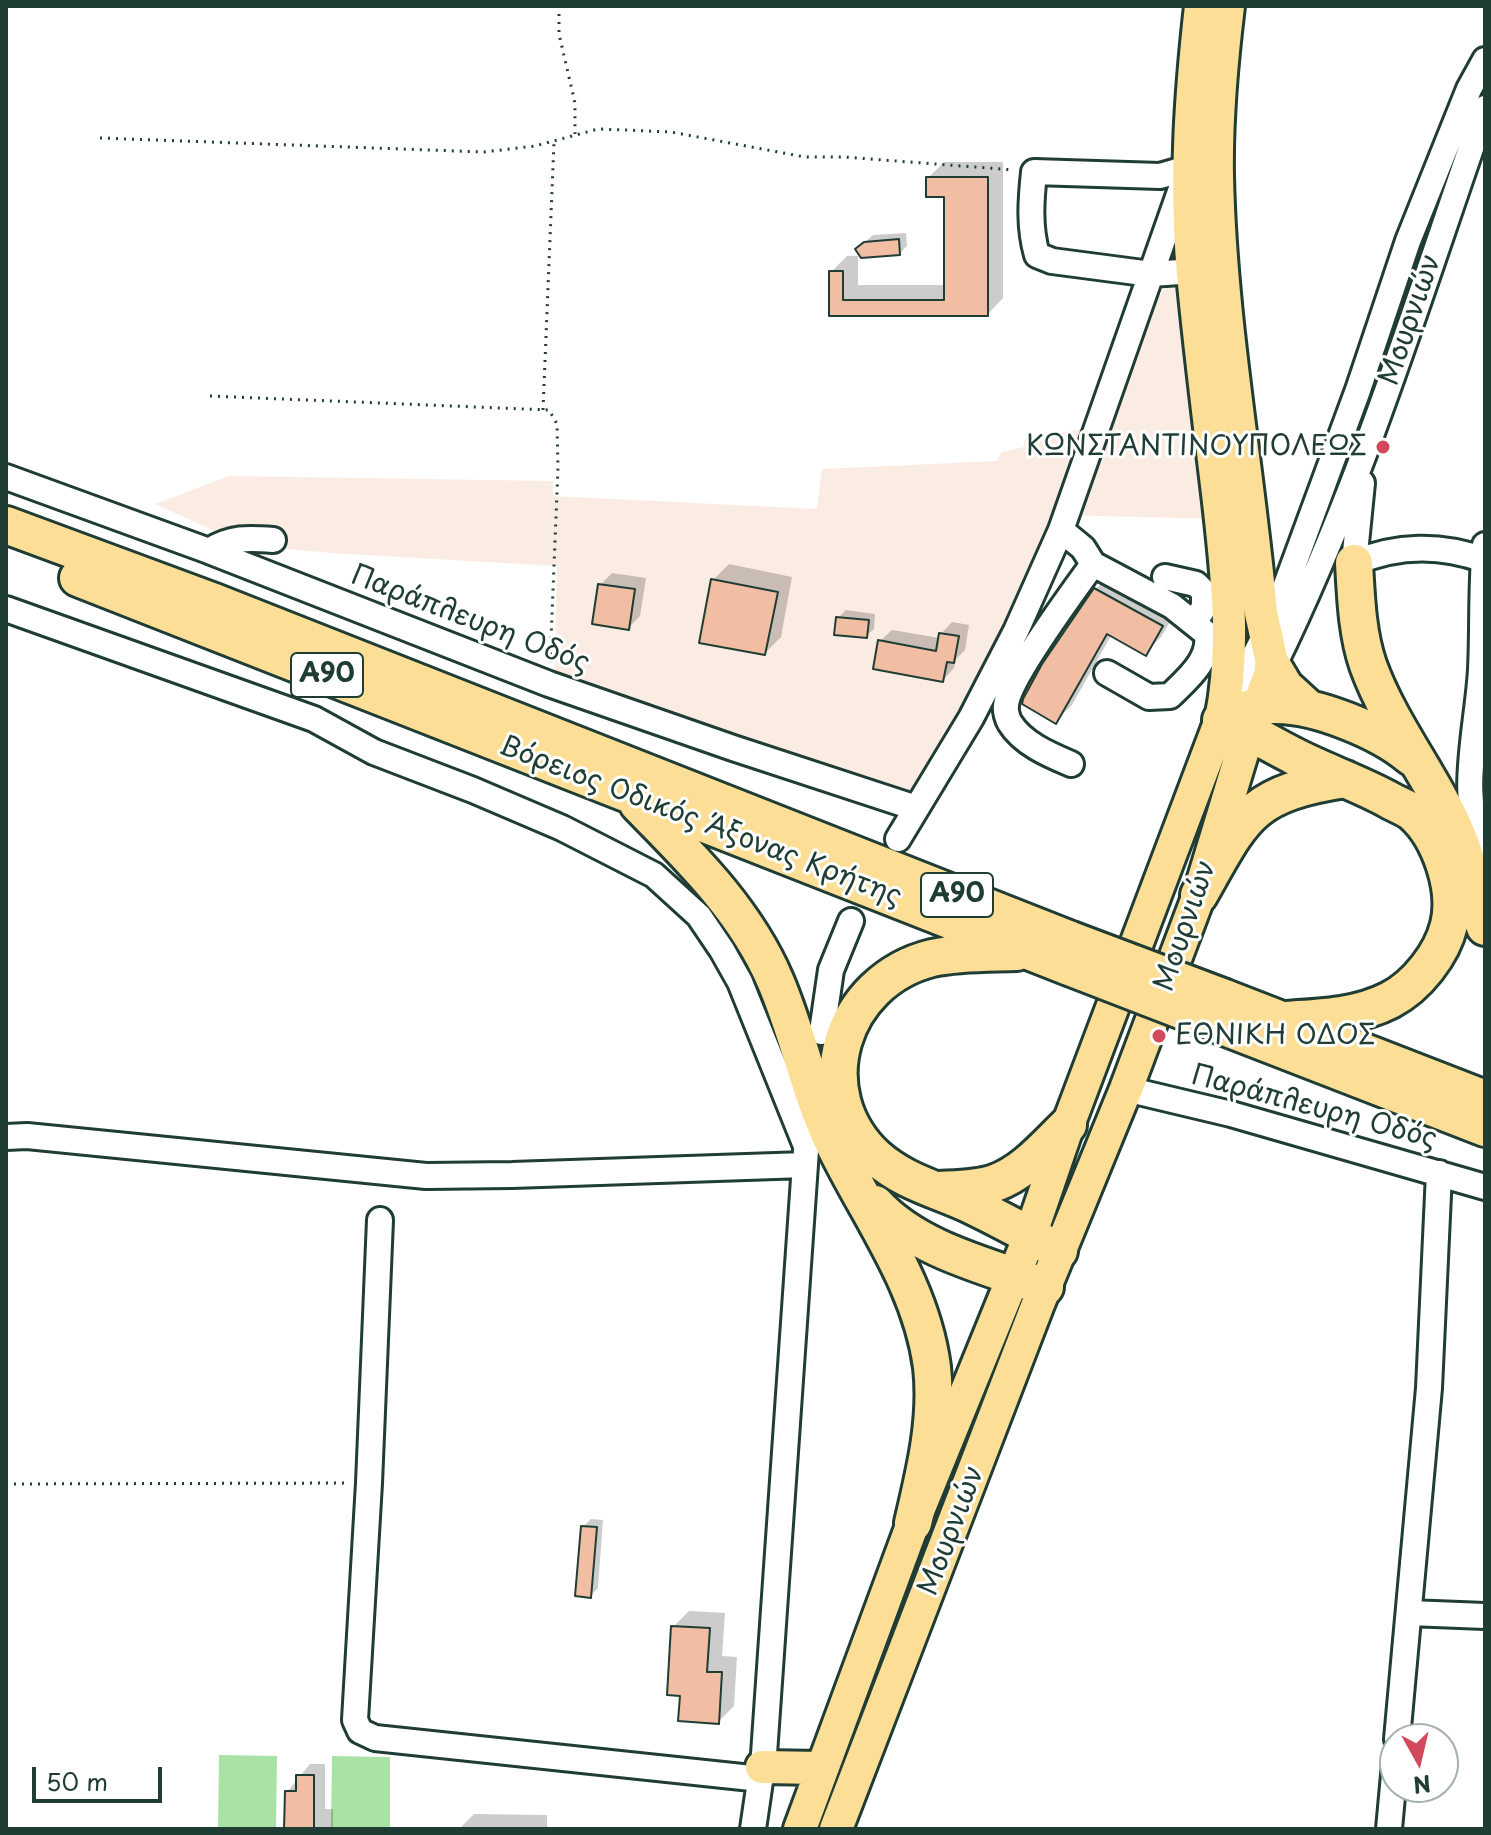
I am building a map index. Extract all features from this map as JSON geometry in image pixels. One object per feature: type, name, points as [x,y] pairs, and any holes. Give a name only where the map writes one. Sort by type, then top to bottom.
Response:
[{"type":"highway","name":"Βόρειος Οδικός Άξονας Κρήτης","points":[[6,525],[214,602],[1070,953],[1220,1010],[1485,1128]]},
{"type":"highway","name":"Βόρειος Οδικός Άξονας Κρήτης","points":[[6,550],[1029,951],[1070,953]]},
{"type":"highway","points":[[1354,563],[1360,633],[1368,664],[1389,712],[1460,844],[1485,927]]},
{"type":"highway","points":[[1269,652],[1285,687],[1309,709]]},
{"type":"highway","points":[[1283,1020],[1355,1012],[1391,999],[1416,980],[1433,960],[1449,925],[1448,884],[1435,841],[1412,813],[1292,755],[1243,719],[1274,705],[1309,709],[1379,734],[1418,764]]},
{"type":"highway","points":[[1199,895],[1239,825],[1253,810],[1293,790],[1345,779]]},
{"type":"highway","points":[[628,794],[717,886],[759,948],[775,979],[834,1143],[893,1252],[916,1303],[932,1367],[931,1428],[913,1523]]},
{"type":"highway","points":[[1029,951],[931,958],[882,983],[850,1021],[840,1048],[839,1078],[850,1124],[858,1139],[878,1159],[905,1179],[971,1205],[1044,1244]]},
{"type":"highway","name":"Βόρειος Οδικός Άξονας Κρήτης","points":[[1220,1010],[1283,1020],[1485,1099]]},
{"type":"highway","points":[[933,1191],[973,1187],[1002,1179],[1033,1159],[1068,1125]]},
{"type":"highway","points":[[855,1182],[882,1212],[936,1247],[1029,1282]]},
{"type":"main road","points":[[1201,6],[1191,95],[1188,168],[1269,652]]},
{"type":"main road","points":[[800,1829],[913,1523],[1029,1282],[1044,1244],[1068,1125],[1243,719],[1227,690],[1228,579],[1207,270],[1217,177],[1217,97],[1228,6]]},
{"type":"main road","name":"Μουρνιών","points":[[1044,1244],[1126,1089],[1199,895],[1243,719],[1269,652]]},
{"type":"main road","name":"Μουρνιών","points":[[836,1829],[1029,1282]]},
{"type":"main road","points":[[761,1773],[821,1768]]},
{"type":"street","name":"Μουρνιών","points":[[1269,652],[1408,241],[1469,89],[1485,60]]},
{"type":"street","name":"Μουρνιών","points":[[1269,652],[1300,611],[1364,456],[1485,108]]},
{"type":"street","points":[[1188,168],[1160,176],[1034,172],[1030,202],[1031,234],[1037,255],[1052,261],[1151,274],[1207,270]]},
{"type":"street","points":[[898,839],[984,693],[1016,631],[1061,530],[1188,168]]},
{"type":"street","points":[[1364,456],[1354,563],[1376,554],[1430,548],[1484,552],[1481,671],[1470,804],[1476,835],[1485,853]]},
{"type":"street","name":"Παράπλευρη Οδός","points":[[6,477],[209,551],[549,684],[916,808]]},
{"type":"street","points":[[1061,530],[1083,548],[1093,564],[1172,606],[1207,634],[1203,659],[1170,696],[1149,697],[1107,673]]},
{"type":"street","points":[[209,551],[225,541],[242,538],[273,540]]},
{"type":"street","points":[[1071,764],[1024,738],[1009,722],[1005,704],[1038,643],[1093,564]]},
{"type":"street","points":[[1165,577],[1196,584],[1204,592],[1204,607],[1195,622]]},
{"type":"street","points":[[6,609],[314,719],[374,752],[562,828],[654,875],[699,916],[734,971],[807,1146],[761,1773],[753,1829]]},
{"type":"street","points":[[822,1032],[831,970],[851,921]]},
{"type":"street","name":"Παράπλευρη Οδός","points":[[1126,1089],[1231,1114],[1485,1187]]},
{"type":"street","points":[[6,1137],[27,1136],[426,1176],[527,1175],[807,1146]]},
{"type":"street","points":[[1399,1723],[1429,1388],[1439,1173]]},
{"type":"street","points":[[380,1220],[355,1720],[360,1731],[375,1738],[761,1773]]},
{"type":"street","points":[[1409,1613],[1485,1616]]},
{"type":"street","points":[[1389,1829],[1391,1803]]},
{"type":"path","points":[[559,6],[559,34],[575,103],[575,134]]},
{"type":"path","points":[[100,138],[484,152],[535,146],[598,129],[671,132],[805,157],[844,157],[1034,172]]},
{"type":"path","points":[[543,410],[554,141]]},
{"type":"path","points":[[210,396],[549,410],[556,418],[558,441],[549,684]]},
{"type":"path","points":[[6,1484],[369,1483]]},
{"type":"shaded area","points":[[1184,285],[1217,519],[1061,515],[995,657],[912,795],[555,672],[557,566],[245,545],[155,504],[229,476],[553,481],[553,496],[817,509],[822,469],[997,461],[1002,452],[1024,447],[1024,440],[1110,423],[1158,298],[1166,288]]},
{"type":"green space","points":[[219,1755],[277,1756],[276,1829],[218,1829]]},
{"type":"green space","points":[[332,1756],[390,1757],[390,1829],[331,1829]]},
{"type":"building","points":[[926,177],[988,177],[988,316],[829,316],[829,271],[843,271],[843,300],[944,300],[944,197],[926,197]]},
{"type":"building","points":[[899,239],[900,255],[861,258],[855,249],[864,242]]},
{"type":"building","points":[[711,579],[778,592],[765,655],[699,643]]},
{"type":"building","points":[[598,584],[635,589],[629,630],[592,624]]},
{"type":"building","points":[[1094,588],[1163,626],[1146,656],[1107,634],[1056,724],[1022,704],[1023,699],[1042,664]]},
{"type":"building","points":[[836,617],[869,620],[867,638],[834,635]]},
{"type":"building","points":[[939,633],[959,636],[954,663],[947,662],[943,682],[873,669],[878,640],[936,651]]},
{"type":"building","points":[[581,1526],[597,1527],[591,1598],[575,1596]]},
{"type":"building","points":[[671,1626],[710,1628],[707,1672],[722,1672],[719,1724],[678,1721],[680,1696],[667,1695]]},
{"type":"building","points":[[296,1775],[314,1775],[314,1829],[284,1829],[285,1791],[296,1791]]},
{"type":"place","name":"ΚΩΝΣΤΑΝΤΙΝΟΥΠΟΛΕΩΣ","points":[[1383,447]]},
{"type":"place","name":"ΕΘΝΙΚΗ ΟΔΟΣ","points":[[1159,1036]]}]
